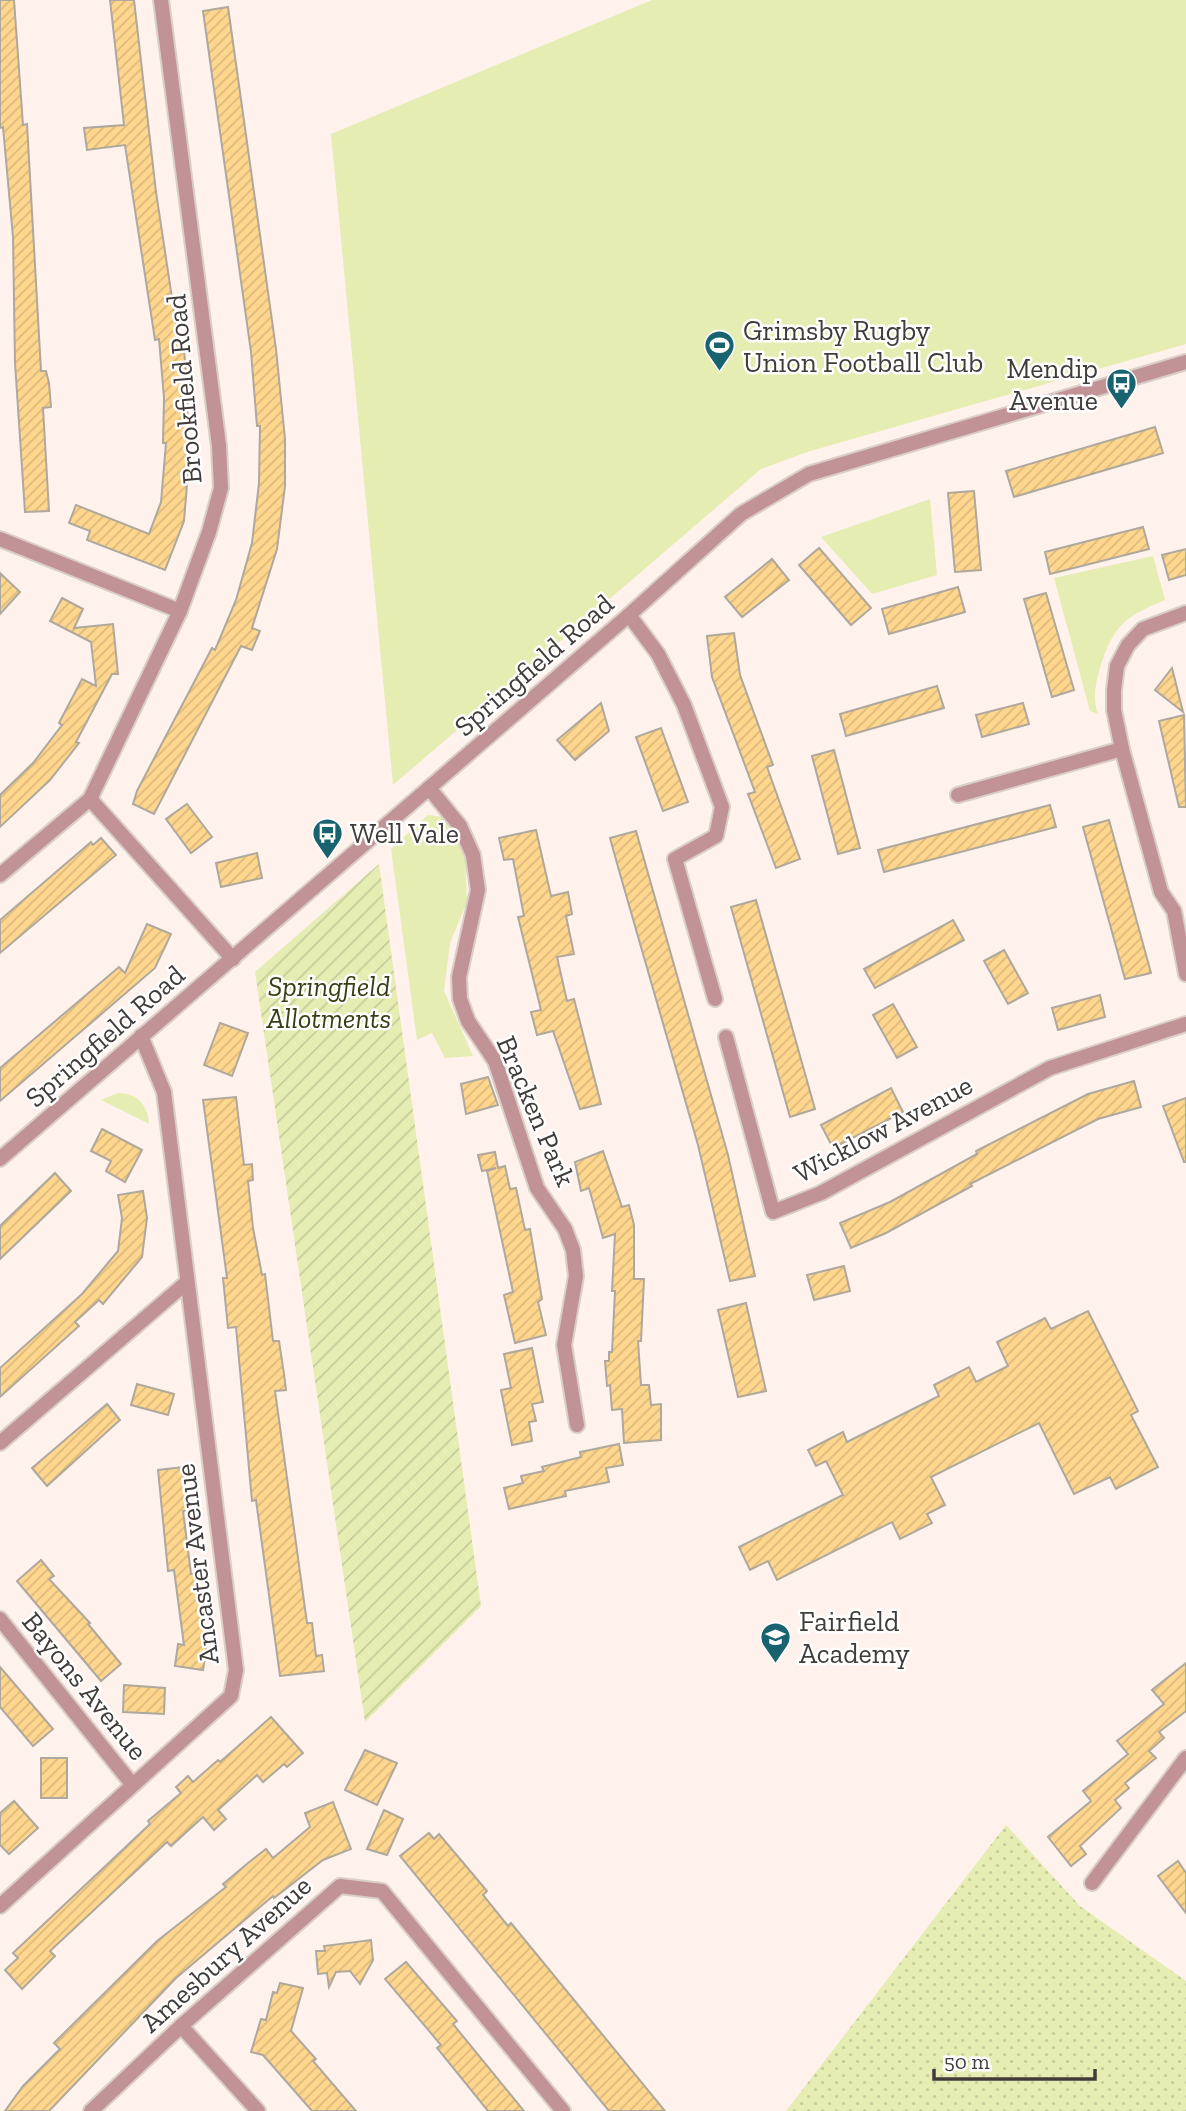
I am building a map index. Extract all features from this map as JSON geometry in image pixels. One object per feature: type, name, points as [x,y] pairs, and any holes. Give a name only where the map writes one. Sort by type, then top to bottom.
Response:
[{"type":"street","name":"Brookfield Road","points":[[0,875],[90,799],[180,611],[209,532],[221,488],[212,392],[161,0]]},
{"type":"street","name":"Springfield Road","points":[[0,1159],[629,615],[741,514],[809,474],[1186,362]]},
{"type":"street","points":[[0,539],[180,611]]},
{"type":"street","points":[[1186,613],[1143,629],[1128,645],[1117,666],[1114,710],[1161,892],[1180,910],[1186,974]]},
{"type":"street","points":[[629,615],[658,654],[668,674],[722,807],[716,836],[675,859],[715,999]]},
{"type":"street","points":[[958,795],[1122,749]]},
{"type":"street","name":"Bracken Park","points":[[429,788],[460,826],[475,867],[478,890],[459,977],[460,999],[468,1021],[495,1061],[537,1188],[565,1229],[573,1250],[576,1276],[565,1345],[577,1425]]},
{"type":"street","points":[[90,799],[233,959]]},
{"type":"street","name":"Wicklow Avenue","points":[[726,1037],[773,1212],[821,1193],[1050,1068],[1186,1024]]},
{"type":"street","name":"Ancaster Avenue","points":[[0,1906],[231,1696],[236,1670],[164,1092],[141,1036]]},
{"type":"street","points":[[0,1443],[187,1282]]},
{"type":"street","name":"Bayons Avenue","points":[[0,1619],[132,1784]]},
{"type":"street","points":[[1092,1883],[1186,1758]]},
{"type":"street","name":"Amesbury Avenue","points":[[91,2111],[181,2026],[340,1886],[382,1891],[563,2111]]},
{"type":"street","points":[[181,2026],[258,2111]]},
{"type":"green space","name":"Grimsby Rugby Union Football Club","points":[[652,0],[1186,0],[1186,344],[807,452],[761,469],[393,785],[331,134]]},
{"type":"green space","points":[[930,499],[937,575],[872,594],[821,537]]},
{"type":"green space","points":[[1153,556],[1165,600],[1139,612],[1121,625],[1109,643],[1096,682],[1098,714],[1090,711],[1054,578]]},
{"type":"green space","points":[[428,815],[444,817],[452,826],[465,855],[467,902],[450,943],[444,991],[473,1056],[445,1058],[432,1033],[417,1040],[391,849]]},
{"type":"green space","name":"Springfield Allotments","points":[[379,864],[481,1606],[365,1722],[255,972]]},
{"type":"green space","points":[[118,1093],[131,1095],[140,1101],[149,1124],[101,1100]]},
{"type":"green space","points":[[1006,1825],[1080,1906],[1186,1981],[1186,2111],[786,2111]]},
{"type":"building","points":[[0,0],[14,0],[23,125],[27,124],[41,371],[46,371],[51,407],[43,408],[49,511],[25,512],[15,363],[13,237],[3,127],[0,128]]},
{"type":"building","points":[[110,0],[134,0],[156,192],[180,351],[184,350],[188,396],[186,460],[189,460],[184,521],[165,570],[87,540],[90,531],[69,523],[76,505],[149,534],[161,502],[166,443],[163,443],[164,398],[159,339],[155,340],[125,145],[87,150],[84,128],[124,125]]},
{"type":"building","points":[[228,7],[276,349],[285,439],[285,486],[277,549],[252,628],[260,631],[252,650],[241,646],[154,814],[133,804],[137,791],[212,648],[215,650],[236,600],[252,543],[259,483],[260,426],[257,426],[251,352],[203,11]]},
{"type":"building","points":[[1155,427],[1163,453],[1014,497],[1006,471]]},
{"type":"building","points":[[974,491],[981,570],[955,572],[948,493]]},
{"type":"building","points":[[1143,527],[1149,549],[1050,574],[1045,552]]},
{"type":"building","points":[[819,548],[871,608],[851,625],[799,565]]},
{"type":"building","points":[[1186,549],[1186,575],[1169,580],[1162,555]]},
{"type":"building","points":[[772,559],[789,580],[742,617],[725,597]]},
{"type":"building","points":[[0,573],[20,592],[0,614]]},
{"type":"building","points":[[958,587],[965,612],[889,634],[882,609]]},
{"type":"building","points":[[1046,593],[1074,690],[1052,697],[1024,599]]},
{"type":"building","points":[[62,598],[83,609],[74,628],[113,624],[118,674],[112,674],[76,742],[79,743],[50,780],[0,827],[0,795],[33,763],[62,725],[59,723],[82,679],[96,686],[91,642],[50,621]]},
{"type":"building","points":[[734,633],[740,675],[773,765],[767,767],[800,859],[776,868],[748,794],[755,792],[712,677],[707,636]]},
{"type":"building","points":[[1172,668],[1183,712],[1155,690]]},
{"type":"building","points":[[937,686],[944,708],[846,736],[840,714]]},
{"type":"building","points":[[601,703],[609,731],[575,760],[557,740]]},
{"type":"building","points":[[1023,703],[1029,724],[982,737],[976,715]]},
{"type":"building","points":[[1184,715],[1186,807],[1179,807],[1159,721]]},
{"type":"building","points":[[661,728],[688,802],[663,811],[636,737]]},
{"type":"building","points":[[834,750],[860,848],[838,854],[812,756]]},
{"type":"building","points":[[187,804],[212,837],[191,853],[166,819]]},
{"type":"building","points":[[1050,805],[1056,827],[884,872],[878,850]]},
{"type":"building","points":[[1109,820],[1151,973],[1125,979],[1083,827]]},
{"type":"building","points":[[536,830],[551,896],[568,892],[572,914],[566,916],[574,954],[557,957],[567,1001],[574,999],[601,1104],[580,1109],[553,1031],[537,1035],[531,1012],[541,1010],[518,917],[524,916],[513,859],[504,860],[499,838]]},
{"type":"building","points":[[636,831],[728,1155],[755,1276],[730,1281],[698,1145],[610,838]]},
{"type":"building","points":[[101,838],[116,855],[0,953],[0,920],[91,842],[93,845]]},
{"type":"building","points":[[257,853],[262,878],[221,887],[216,863]]},
{"type":"building","points":[[756,900],[815,1109],[790,1117],[731,907]]},
{"type":"building","points":[[953,920],[964,940],[875,988],[864,969]]},
{"type":"building","points":[[147,924],[171,934],[155,968],[0,1101],[0,1068],[119,967],[125,973]]},
{"type":"building","points":[[1004,950],[1028,993],[1008,1004],[984,961]]},
{"type":"building","points":[[1100,995],[1105,1017],[1058,1030],[1052,1008]]},
{"type":"building","points":[[893,1004],[917,1047],[897,1058],[873,1015]]},
{"type":"building","points":[[220,1023],[248,1033],[232,1076],[204,1065]]},
{"type":"building","points":[[488,1077],[498,1105],[466,1114],[461,1084]]},
{"type":"building","points":[[1134,1081],[1141,1107],[1098,1119],[970,1184],[972,1186],[886,1233],[851,1248],[840,1223],[890,1202],[977,1154],[976,1151],[1088,1094]]},
{"type":"building","points":[[891,1088],[903,1112],[833,1148],[821,1125]]},
{"type":"building","points":[[236,1097],[244,1165],[252,1164],[253,1180],[248,1181],[253,1228],[262,1275],[265,1274],[273,1341],[279,1341],[284,1374],[286,1390],[275,1391],[307,1623],[312,1623],[316,1656],[322,1655],[324,1671],[280,1676],[256,1500],[252,1501],[236,1327],[228,1328],[223,1278],[227,1278],[203,1100]]},
{"type":"building","points":[[1186,1098],[1186,1162],[1184,1162],[1163,1106]]},
{"type":"building","points":[[102,1129],[142,1150],[125,1182],[106,1171],[111,1161],[91,1151]]},
{"type":"building","points":[[603,1151],[622,1207],[629,1205],[634,1225],[634,1279],[644,1279],[641,1341],[638,1341],[641,1385],[649,1385],[651,1405],[661,1404],[661,1440],[624,1443],[622,1409],[612,1410],[610,1385],[607,1386],[605,1361],[609,1361],[609,1352],[612,1352],[615,1234],[603,1238],[589,1188],[581,1191],[575,1162]]},
{"type":"building","points":[[495,1152],[498,1168],[505,1166],[510,1189],[516,1188],[525,1230],[530,1229],[542,1299],[538,1302],[546,1335],[515,1343],[504,1295],[513,1292],[487,1171],[496,1168],[482,1171],[478,1155]]},
{"type":"building","points":[[55,1173],[71,1191],[0,1259],[0,1226]]},
{"type":"building","points":[[143,1191],[147,1218],[142,1257],[103,1304],[99,1300],[75,1322],[79,1326],[0,1397],[0,1368],[82,1294],[118,1251],[122,1218],[118,1195]]},
{"type":"building","points":[[844,1266],[850,1291],[814,1300],[807,1275]]},
{"type":"building","points":[[746,1303],[766,1391],[738,1397],[718,1310]]},
{"type":"building","points":[[1088,1311],[1138,1411],[1131,1415],[1158,1467],[1116,1489],[1110,1477],[1074,1494],[1039,1423],[931,1477],[945,1505],[927,1514],[932,1523],[900,1539],[892,1522],[777,1580],[768,1561],[750,1570],[739,1547],[843,1495],[826,1461],[816,1466],[808,1450],[843,1432],[847,1442],[939,1396],[934,1385],[969,1367],[976,1382],[1008,1366],[997,1342],[1045,1318],[1051,1329]]},
{"type":"building","points":[[532,1348],[543,1402],[532,1404],[536,1421],[529,1422],[532,1441],[512,1445],[501,1390],[511,1388],[504,1354]]},
{"type":"building","points":[[137,1384],[174,1394],[168,1415],[131,1405]]},
{"type":"building","points":[[107,1404],[120,1420],[47,1486],[32,1468]]},
{"type":"building","points":[[619,1444],[623,1465],[606,1468],[609,1482],[565,1491],[566,1496],[509,1509],[504,1488],[523,1483],[521,1476],[544,1471],[542,1467],[581,1457],[580,1452]]},
{"type":"building","points":[[183,1467],[188,1510],[183,1511],[191,1574],[197,1574],[207,1644],[203,1670],[175,1666],[178,1644],[184,1645],[174,1570],[168,1571],[158,1470]]},
{"type":"building","points":[[41,1560],[54,1576],[49,1579],[90,1623],[88,1624],[121,1664],[101,1681],[17,1581]]},
{"type":"building","points":[[1186,1663],[1186,1711],[1159,1732],[1164,1738],[1149,1751],[1156,1758],[1125,1783],[1129,1788],[1115,1800],[1121,1808],[1080,1846],[1086,1854],[1071,1866],[1048,1837],[1091,1801],[1083,1791],[1128,1754],[1117,1741],[1164,1704],[1152,1690]]},
{"type":"building","points":[[0,1667],[53,1729],[33,1746],[0,1707]]},
{"type":"building","points":[[124,1685],[165,1688],[164,1714],[123,1712]]},
{"type":"building","points":[[271,1717],[303,1753],[287,1767],[284,1764],[263,1782],[257,1775],[218,1810],[226,1819],[214,1830],[203,1817],[171,1846],[167,1842],[50,1951],[55,1956],[22,1989],[5,1970],[18,1958],[13,1953],[150,1824],[148,1821],[181,1793],[176,1787],[188,1776],[193,1782]]},
{"type":"building","points":[[365,1750],[397,1763],[377,1805],[345,1790]]},
{"type":"building","points":[[41,1758],[67,1758],[67,1798],[41,1798]]},
{"type":"building","points":[[14,1801],[38,1828],[9,1854],[0,1845],[0,1813]]},
{"type":"building","points":[[333,1802],[351,1849],[323,1860],[274,1898],[273,1896],[176,1978],[49,2111],[5,2111],[23,2086],[60,2049],[54,2043],[157,1941],[226,1887],[223,1884],[266,1849],[273,1858],[310,1827],[305,1813]]},
{"type":"building","points":[[384,1810],[403,1819],[387,1855],[367,1849]]},
{"type":"building","points":[[429,1833],[434,1839],[439,1834],[487,1891],[483,1895],[508,1926],[511,1923],[665,2111],[609,2111],[400,1856]]},
{"type":"building","points":[[1178,1861],[1186,1873],[1186,1913],[1158,1876]]},
{"type":"building","points":[[371,1940],[373,1960],[360,1984],[350,1971],[336,1972],[329,1987],[327,1973],[318,1974],[316,1951],[325,1951],[324,1946]]},
{"type":"building","points":[[406,1962],[457,2021],[453,2024],[524,2111],[488,2111],[437,2048],[441,2045],[385,1979]]},
{"type":"building","points":[[280,1983],[303,1988],[291,2031],[356,2111],[312,2111],[263,2055],[251,2052],[261,2019],[266,2020],[273,1992],[277,1993]]},
{"type":"place","name":"Grimsby Rugby Union Football Club","points":[[720,373]]},
{"type":"place","name":"Mendip Avenue","points":[[1121,411]]},
{"type":"place","name":"Well Vale","points":[[327,860]]},
{"type":"place","name":"Fairfield Academy","points":[[776,1664]]}]
